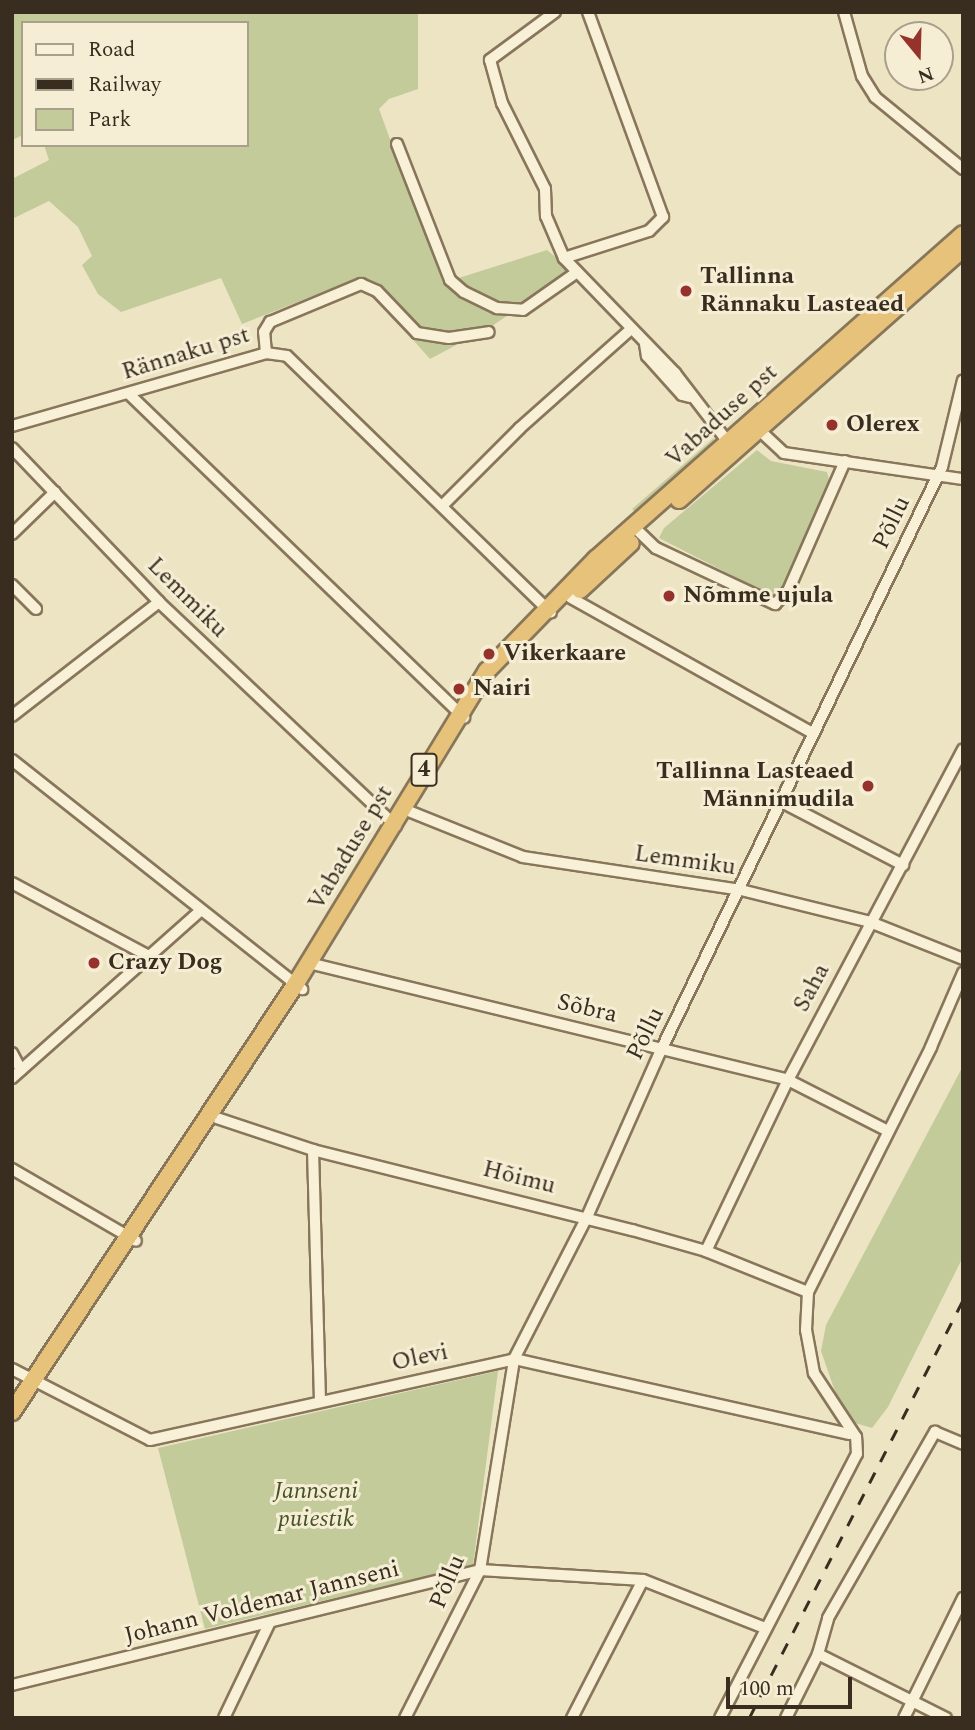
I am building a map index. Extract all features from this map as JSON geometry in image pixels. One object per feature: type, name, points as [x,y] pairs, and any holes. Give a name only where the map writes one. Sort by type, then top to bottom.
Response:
[{"type":"highway","name":"Vabaduse pst","points":[[132,1239],[217,1118],[313,965],[461,716],[509,657],[550,611],[963,234]]},
{"type":"highway","name":"Vabaduse pst","points":[[754,425],[963,249]]},
{"type":"highway","name":"Vabaduse pst","points":[[550,611],[571,598],[637,530]]},
{"type":"highway","name":"Vabaduse pst","points":[[12,1426],[37,1382],[299,987]]},
{"type":"highway","name":"Vabaduse pst","points":[[12,1412],[37,1382]]},
{"type":"street","points":[[555,12],[490,61],[502,103],[542,181],[546,216],[564,258],[645,344],[647,356],[682,395],[690,397],[731,446]]},
{"type":"street","points":[[564,258],[649,231],[663,217],[588,12]]},
{"type":"street","points":[[844,12],[862,76],[875,97],[963,169]]},
{"type":"street","points":[[397,144],[450,280],[497,308],[523,310],[577,272]]},
{"type":"street","name":"Rännaku pst","points":[[13,425],[266,353],[264,332],[270,322],[360,284],[377,291],[418,334],[449,338],[489,332]]},
{"type":"street","points":[[444,504],[520,428],[630,330]]},
{"type":"street","points":[[266,353],[287,356],[444,504],[550,611]]},
{"type":"street","name":"Põllu","points":[[405,1718],[480,1570],[514,1359],[587,1216],[662,1048],[741,890],[780,801],[938,476],[963,380]]},
{"type":"street","points":[[128,394],[461,716]]},
{"type":"street","points":[[754,425],[784,453],[963,480]]},
{"type":"street","name":"Lemmiku","points":[[12,448],[159,601],[396,826]]},
{"type":"street","points":[[637,530],[656,548],[775,604],[788,591],[845,461]]},
{"type":"street","points":[[12,534],[55,492]]},
{"type":"street","points":[[12,585],[36,610]]},
{"type":"street","points":[[571,598],[814,734]]},
{"type":"street","points":[[12,716],[159,601]]},
{"type":"street","name":"Saha","points":[[706,1251],[788,1080],[963,749]]},
{"type":"street","points":[[12,760],[299,987]]},
{"type":"street","points":[[780,801],[903,865]]},
{"type":"street","name":"Lemmiku","points":[[405,810],[523,857],[741,890],[870,922],[963,959]]},
{"type":"street","points":[[12,883],[149,956]]},
{"type":"street","points":[[12,1078],[201,910]]},
{"type":"street","name":"Sõbra","points":[[313,965],[788,1080],[888,1131]]},
{"type":"street","points":[[720,1718],[857,1454],[856,1437],[850,1434],[814,1373],[806,1330],[808,1292],[963,973]]},
{"type":"street","points":[[12,1053],[21,1070]]},
{"type":"street","name":"Hõimu","points":[[217,1118],[313,1150],[587,1216],[706,1251],[808,1292]]},
{"type":"street","points":[[313,1150],[320,1401]]},
{"type":"street","points":[[12,1169],[132,1239]]},
{"type":"street","name":"Olevi","points":[[12,1369],[150,1440],[514,1359],[850,1434]]},
{"type":"street","points":[[786,1718],[818,1654],[828,1618],[935,1432],[963,1444]]},
{"type":"street","name":"Johann Voldemar Jannseni","points":[[12,1685],[480,1570],[643,1580],[765,1628]]},
{"type":"street","points":[[572,1718],[643,1580]]},
{"type":"street","points":[[904,1718],[963,1598]]},
{"type":"street","points":[[225,1718],[269,1624]]},
{"type":"street","points":[[818,1654],[946,1718]]},
{"type":"green space","points":[[12,12],[418,12],[418,89],[389,99],[379,109],[443,283],[547,250],[565,265],[566,276],[492,326],[430,359],[358,278],[242,324],[221,278],[121,312],[98,294],[82,265],[92,256],[78,227],[49,201],[12,219],[12,179],[49,160],[45,147],[248,147],[248,21],[21,21],[21,136],[12,140]]},
{"type":"green space","points":[[714,438],[715,445],[638,515],[632,509]]},
{"type":"green space","points":[[757,450],[771,461],[827,472],[831,487],[779,598],[770,600],[745,589],[747,583],[659,538],[664,528]]},
{"type":"green space","points":[[963,1066],[963,1257],[888,1407],[872,1428],[845,1420],[821,1351],[826,1325]]},
{"type":"green space","name":"Jannseni puiestik","points":[[498,1371],[473,1565],[205,1629],[158,1448]]},
{"type":"railway","points":[[749,1718],[963,1299]]},
{"type":"place","name":"Tallinna Rännaku Lasteaed","points":[[686,291]]},
{"type":"place","name":"Olerex","points":[[832,425]]},
{"type":"place","name":"Nõmme ujula","points":[[669,596]]},
{"type":"place","name":"Vikerkaare","points":[[489,654]]},
{"type":"place","name":"Nairi","points":[[459,689]]},
{"type":"place","name":"Tallinna Lasteaed Männimudila","points":[[868,786]]},
{"type":"place","name":"Crazy Dog","points":[[94,963]]}]
